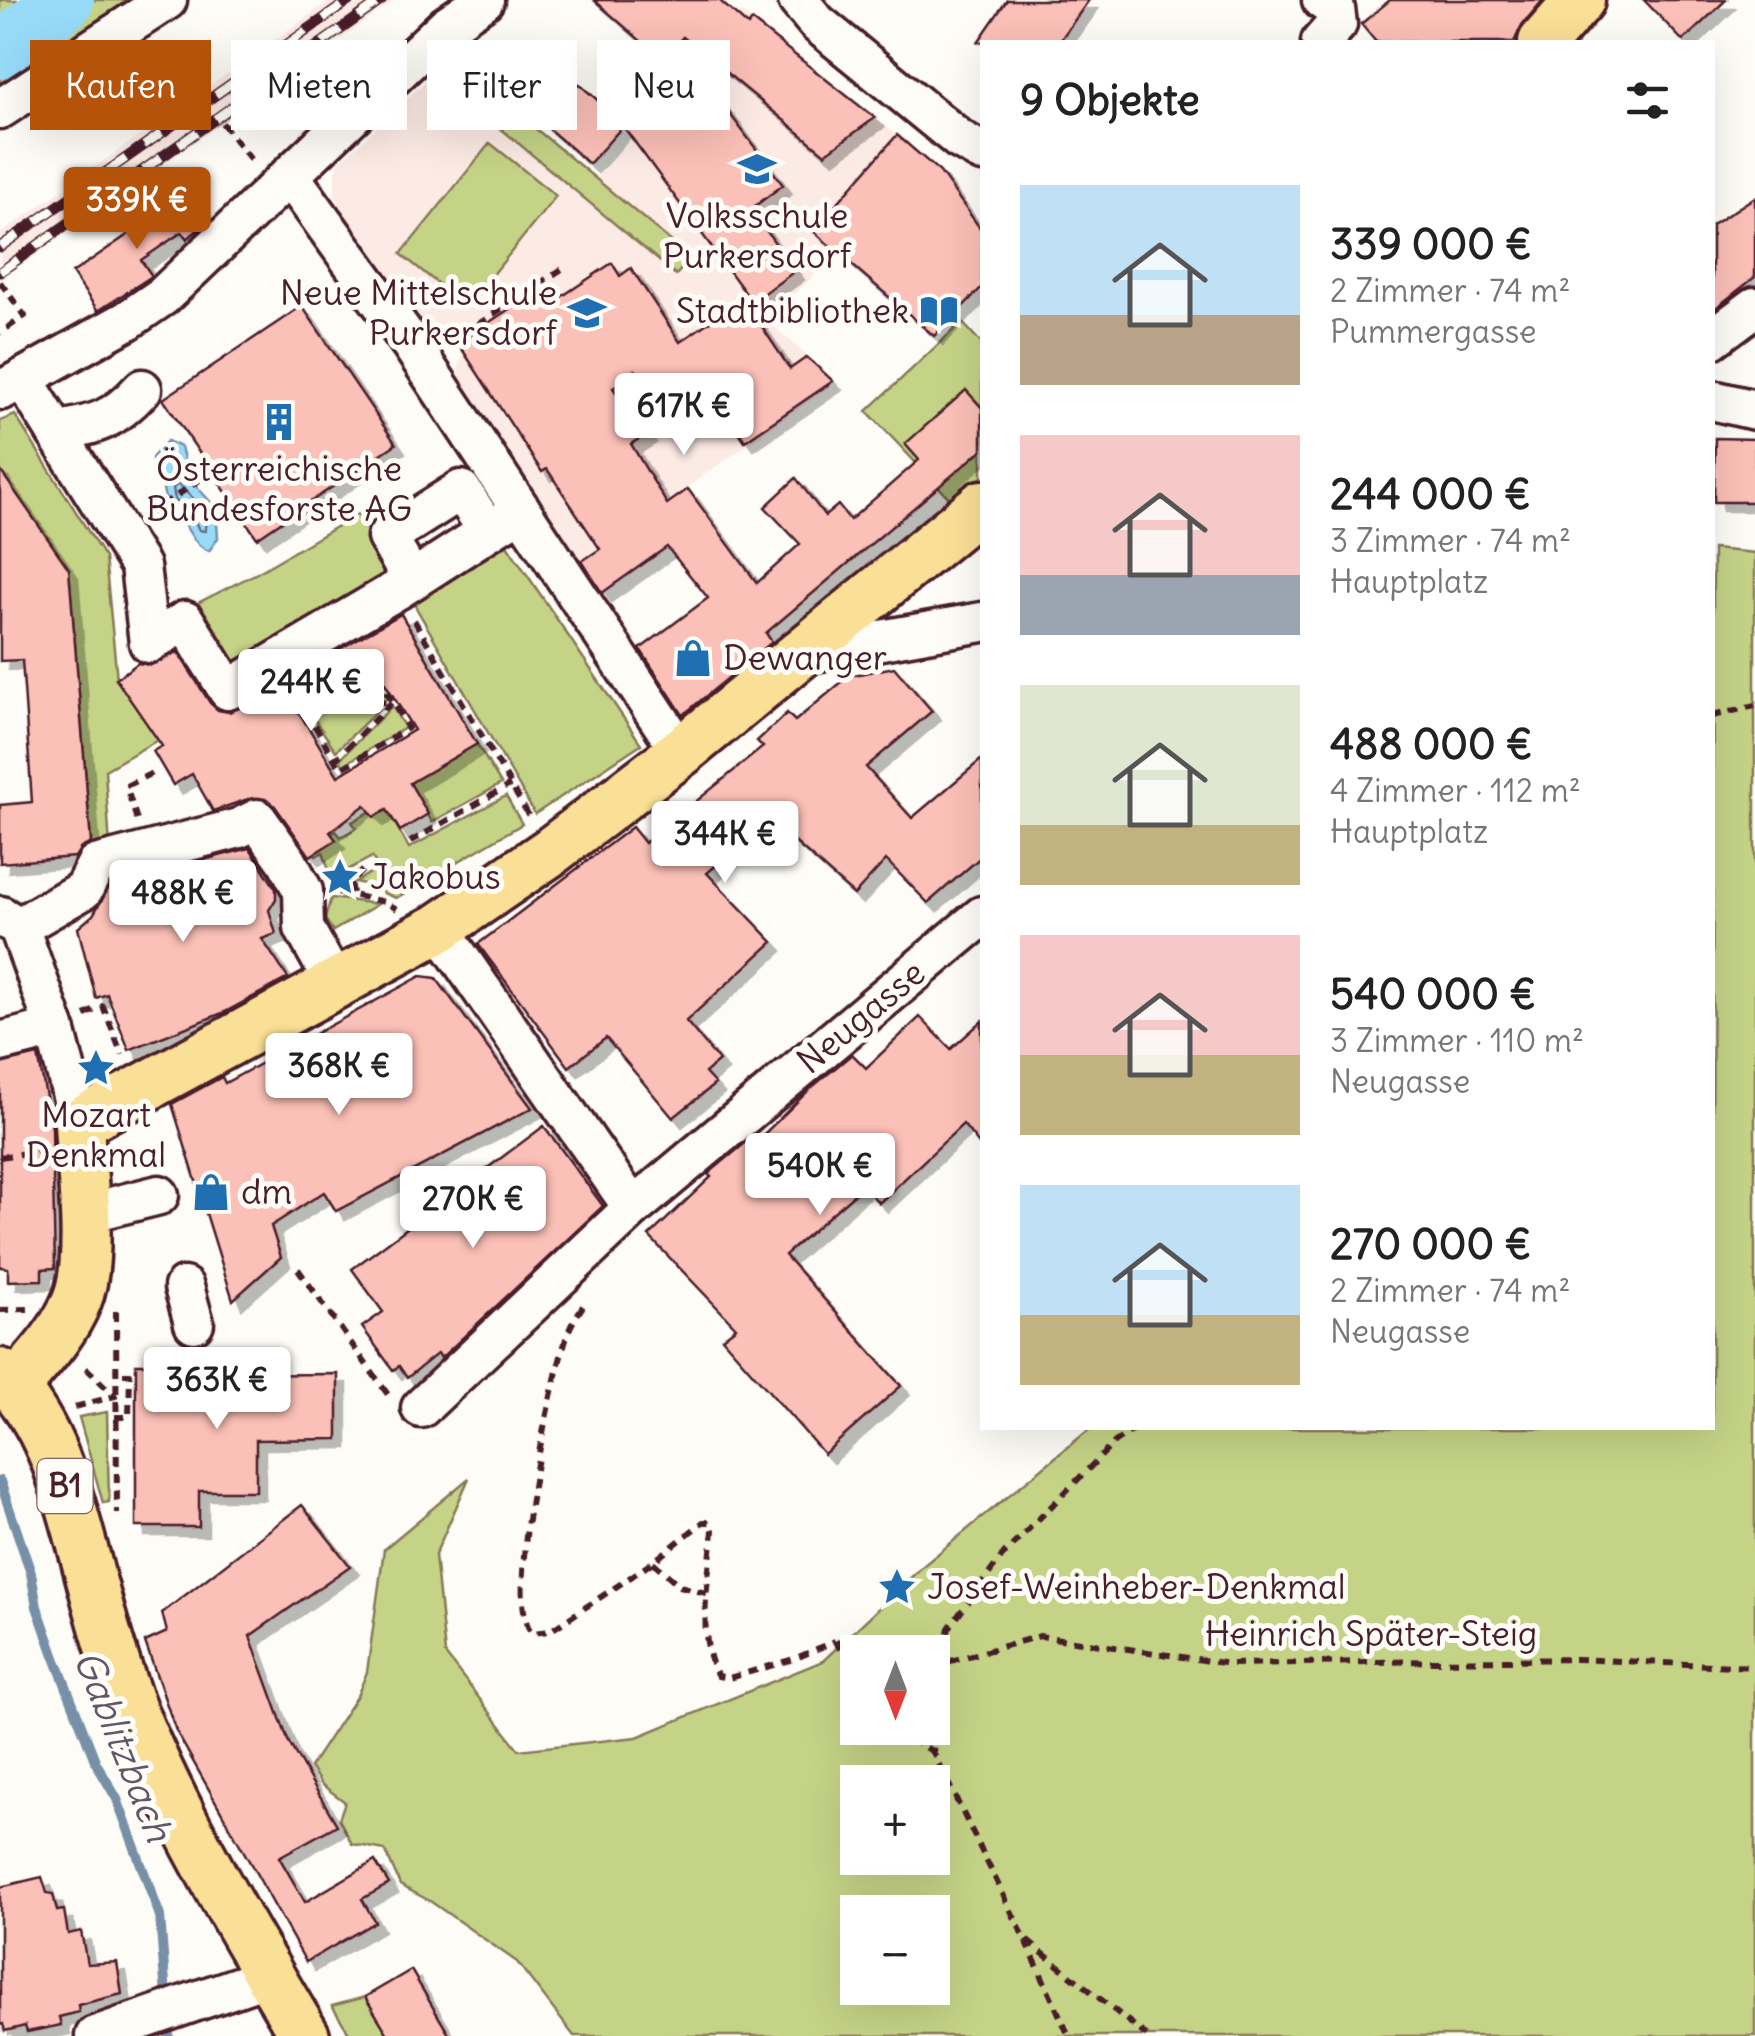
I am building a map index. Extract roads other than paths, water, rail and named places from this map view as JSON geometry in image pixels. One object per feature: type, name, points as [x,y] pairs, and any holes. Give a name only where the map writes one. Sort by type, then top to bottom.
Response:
[{"type":"main road","points":[[1546,40],[1580,0]]},
{"type":"main road","points":[[8,1380],[53,1342],[78,1300],[85,1266],[83,1214],[66,1136],[140,1091],[439,928],[550,852],[803,654],[980,506]]},
{"type":"main road","name":"B1","points":[[8,1380],[37,1418],[55,1455],[138,1727],[212,1880],[305,2036]]},
{"type":"street","points":[[0,109],[166,0]]},
{"type":"street","points":[[484,0],[446,26],[164,296],[12,385],[56,432],[140,566],[149,642],[185,621],[228,690],[521,510]]},
{"type":"street","points":[[798,0],[832,35],[959,140],[980,151]]},
{"type":"street","points":[[1322,0],[1334,9],[1337,24],[1323,40]]},
{"type":"street","points":[[290,176],[423,361],[680,752]]},
{"type":"street","points":[[1715,336],[1755,307]]},
{"type":"street","points":[[56,432],[102,423],[124,410],[142,389]]},
{"type":"street","points":[[1715,401],[1755,410]]},
{"type":"street","points":[[803,654],[980,622]]},
{"type":"street","points":[[66,1136],[55,1028],[10,921],[83,890],[96,865],[239,828],[257,819],[303,891],[304,928],[336,984]]},
{"type":"street","name":"Neugasse","points":[[420,1408],[632,1208],[980,918]]},
{"type":"street","points":[[439,928],[632,1208]]},
{"type":"street","points":[[0,1042],[55,1028]]},
{"type":"street","points":[[83,1214],[159,1195]]},
{"type":"street","points":[[113,2030],[270,1976]]},
{"type":"water","points":[[167,441],[181,447],[189,478],[216,508],[218,538],[209,551],[167,510],[152,458]]},
{"type":"waterway","points":[[0,49],[64,0]]},
{"type":"waterway","name":"Gablitzbach","points":[[0,1481],[54,1655],[96,1763],[117,1799],[160,1916],[169,2036]]},
{"type":"railway","points":[[0,247],[350,0]]},
{"type":"railway","points":[[0,272],[382,0]]},
{"type":"place","name":"Volksschule Purkersdorf","points":[[757,169]]},
{"type":"place","name":"Stadtbibliothek","points":[[939,311]]},
{"type":"place","name":"Neue Mittelschule Purkersdorf","points":[[587,313]]},
{"type":"place","name":"Österreichische Bundesforste AG","points":[[279,422]]},
{"type":"place","name":"Dewanger","points":[[693,658]]},
{"type":"place","name":"Jakobus","points":[[340,877]]},
{"type":"place","name":"Mozart Denkmal","points":[[96,1068]]},
{"type":"place","name":"dm","points":[[211,1192]]},
{"type":"place","name":"Josef-Weinheber-Denkmal","points":[[897,1587]]}]
